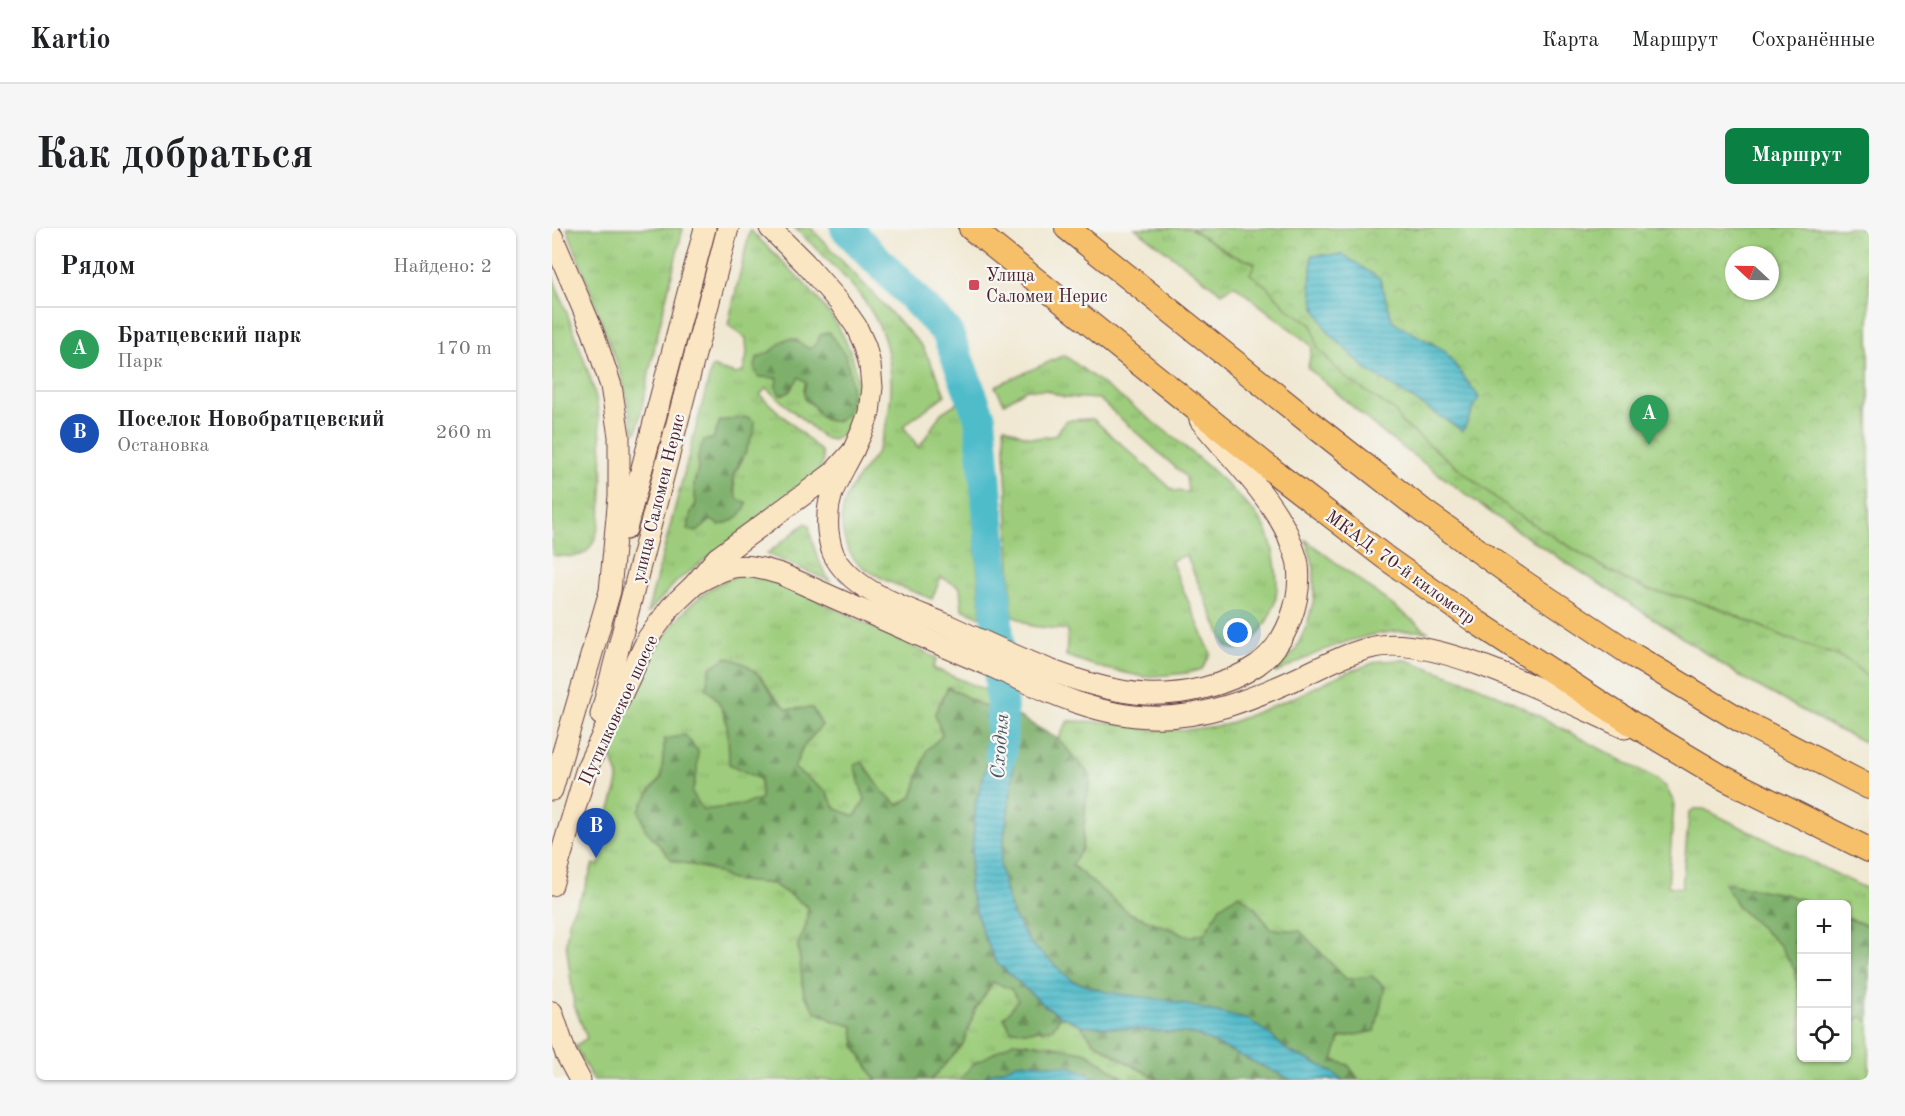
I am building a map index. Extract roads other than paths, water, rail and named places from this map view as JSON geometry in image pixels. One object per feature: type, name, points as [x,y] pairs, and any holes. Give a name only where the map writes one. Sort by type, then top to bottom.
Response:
[{"type":"highway","name":"МКАД, 70-й километр","points":[[971,228],[1282,478],[1386,558],[1478,623],[1631,723],[1720,776],[1869,850]]},
{"type":"highway","points":[[1067,228],[1317,429],[1423,511],[1508,572],[1634,656],[1747,724],[1869,787]]},
{"type":"main road","name":"улица Саломеи Нерис","points":[[610,591],[705,228]]},
{"type":"main road","name":"улица Саломеи Нерис","points":[[587,768],[728,228]]},
{"type":"main road","name":"Путилковское шоссе","points":[[552,885],[587,768],[648,638],[671,607],[717,558],[833,473],[853,451],[869,412],[872,387],[870,365],[856,326],[806,263],[770,228]]},
{"type":"main road","name":"Путилковское шоссе","points":[[552,236],[593,332],[611,386],[619,436],[619,484],[610,591],[552,790]]},
{"type":"main road","points":[[853,451],[830,496],[827,513],[833,553],[859,584],[957,629],[1078,680],[1145,694],[1192,691],[1231,679],[1258,665],[1277,645],[1290,622],[1298,595],[1298,564],[1287,534],[1270,505],[1179,394]]},
{"type":"main road","points":[[695,584],[717,572],[738,566],[754,566],[781,574],[1040,688],[1103,711],[1151,717],[1204,713],[1252,698],[1342,657],[1375,646],[1406,645],[1484,666],[1686,756]]},
{"type":"main road","points":[[552,1012],[566,1054],[580,1080]]},
{"type":"water","points":[[1312,255],[1344,255],[1380,279],[1393,322],[1444,350],[1479,397],[1463,431],[1368,371],[1328,332],[1315,308],[1310,284]]},
{"type":"water","points":[[990,710],[1014,714],[1013,777],[1000,864],[1013,915],[1030,943],[1073,981],[1106,992],[1171,1001],[1249,1020],[1288,1051],[1324,1067],[1343,1080],[1292,1080],[1195,1034],[1081,1025],[1045,1006],[996,962],[984,936],[969,889],[976,802],[990,754]]},
{"type":"water","points":[[1021,1062],[1072,1067],[1100,1080],[983,1080],[988,1075]]},
{"type":"waterway","name":"Сходня","points":[[846,228],[947,332],[980,418],[995,588],[1002,712],[1001,755]]},
{"type":"place","name":"Улица Саломеи Нерис","points":[[974,285]]},
{"type":"place","name":"Братцевский парк","points":[[1649,445]]},
{"type":"place","name":"Поселок Новобратцевский","points":[[596,858]]}]
